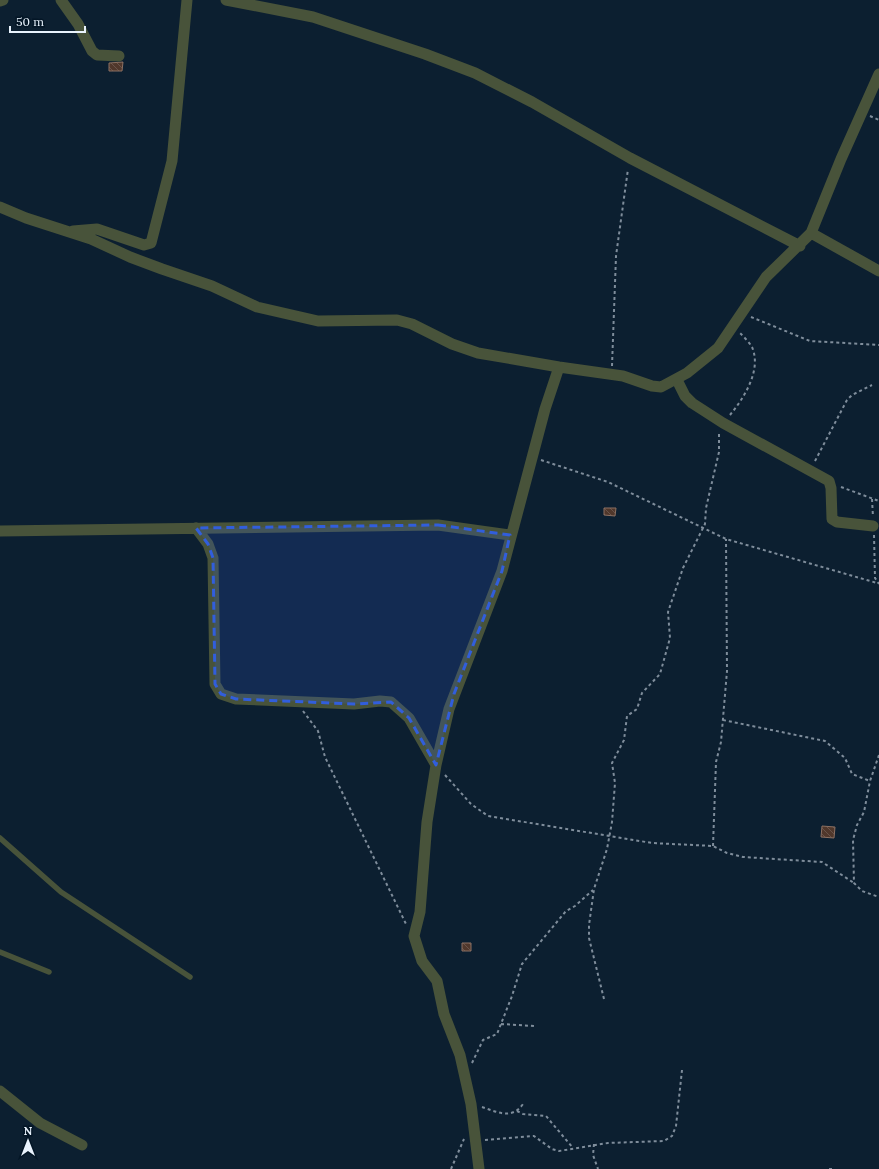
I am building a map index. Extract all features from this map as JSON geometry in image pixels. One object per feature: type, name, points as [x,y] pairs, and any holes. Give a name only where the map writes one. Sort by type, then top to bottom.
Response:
[{"type":"street","points":[[61,0],[78,24],[92,51],[97,55],[119,56]]},
{"type":"street","points":[[70,231],[96,229],[144,245],[151,243],[172,161],[187,0]]},
{"type":"street","points":[[226,0],[313,17],[425,54],[468,70],[513,92],[630,158],[800,246]]},
{"type":"street","points":[[0,206],[26,218],[70,231],[130,257],[212,286],[257,307],[318,321],[397,320],[412,324],[452,344],[470,351],[559,367],[623,376],[658,387],[677,380],[702,363],[718,348],[734,326],[741,312],[770,272],[800,246],[811,233],[841,159],[879,74]]},
{"type":"street","points":[[811,233],[879,271]]},
{"type":"street","points":[[479,1169],[471,1104],[460,1055],[444,1014],[438,981],[422,961],[414,942],[414,932],[420,908],[427,822],[436,765],[449,709],[502,571],[510,535],[545,409],[559,367]]},
{"type":"street","points":[[677,380],[687,398],[721,422],[810,469],[829,481],[831,488],[832,519],[836,522],[874,526]]},
{"type":"street","points":[[0,531],[438,525],[510,535]]},
{"type":"street","points":[[196,528],[208,544],[213,558],[216,688],[227,697],[236,699],[354,704],[380,701],[391,702],[409,718],[436,765]]},
{"type":"street","points":[[0,1091],[40,1123],[82,1145]]},
{"type":"lane","points":[[0,838],[61,892],[190,978]]},
{"type":"lane","points":[[0,952],[50,972]]},
{"type":"path","points":[[612,374],[616,256],[630,158]]},
{"type":"path","points":[[741,312],[766,324],[810,341],[879,345]]},
{"type":"path","points":[[604,999],[589,938],[594,889],[607,849],[608,837],[612,822],[615,783],[612,763],[624,740],[627,716],[637,709],[642,693],[660,674],[670,638],[668,612],[683,568],[706,524],[706,508],[719,452],[721,422],[746,392],[755,364],[751,347],[734,326]]},
{"type":"path","points":[[810,469],[847,400],[858,391],[872,385]]},
{"type":"path","points":[[532,457],[608,482],[704,527],[726,539],[878,583]]},
{"type":"path","points":[[829,481],[872,500],[879,501]]},
{"type":"path","points":[[872,500],[875,578],[878,583]]},
{"type":"path","points":[[713,846],[716,762],[721,742],[727,671],[726,539]]},
{"type":"path","points":[[294,702],[318,731],[325,757],[414,942]]},
{"type":"path","points":[[723,720],[826,741],[845,758],[852,774],[870,781]]},
{"type":"path","points":[[854,883],[853,840],[857,825],[864,812],[870,781],[879,755]]},
{"type":"path","points":[[436,765],[471,804],[488,816],[608,837],[652,843],[713,846],[727,853],[743,857],[822,862],[854,883],[862,891],[879,896]]},
{"type":"path","points":[[465,1078],[483,1040],[497,1034],[512,996],[522,964],[566,911],[575,906],[594,889]]},
{"type":"path","points":[[501,1024],[534,1026]]},
{"type":"path","points":[[474,1138],[495,1141],[534,1136],[552,1149],[559,1151],[594,1144],[658,1142],[668,1139],[676,1126],[682,1070]]},
{"type":"path","points":[[471,1104],[505,1114],[517,1111],[523,1104]]},
{"type":"path","points":[[517,1111],[523,1114],[546,1116],[573,1148]]},
{"type":"path","points":[[451,1169],[464,1140],[473,1126]]},
{"type":"path","points":[[594,1144],[593,1155],[598,1169]]},
{"type":"highlighted area","points":[[438,525],[510,535],[502,571],[454,694],[436,765],[409,718],[391,702],[354,704],[236,699],[221,694],[215,684],[213,558],[208,544],[196,528]]},
{"type":"building","points":[[123,62],[122,71],[109,71],[109,63]]},
{"type":"building","points":[[604,508],[616,508],[615,516],[604,515]]},
{"type":"building","points":[[822,826],[835,827],[834,838],[821,837]]},
{"type":"building","points":[[462,943],[471,943],[471,951],[462,951]]}]
